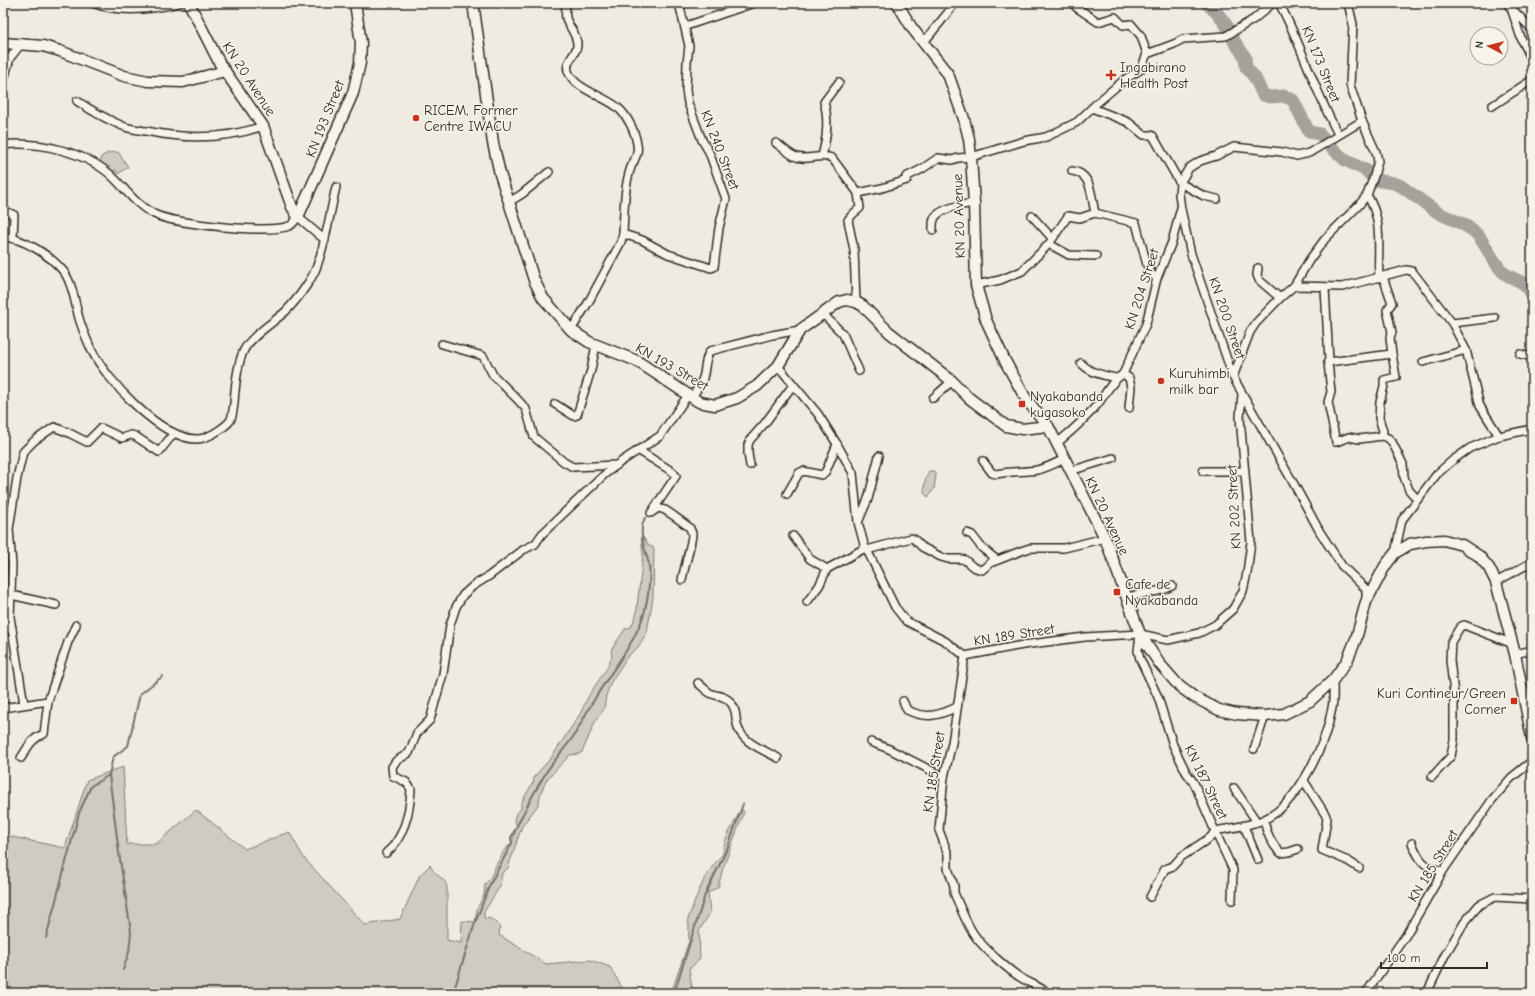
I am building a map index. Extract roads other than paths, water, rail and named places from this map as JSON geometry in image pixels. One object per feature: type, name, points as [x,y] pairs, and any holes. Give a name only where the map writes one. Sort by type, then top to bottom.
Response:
[{"type":"street","points":[[92,3],[121,10],[140,9],[179,3]]},
{"type":"street","name":"KN 20 Avenue","points":[[189,3],[225,71],[263,126],[292,207],[298,217]]},
{"type":"street","name":"KN 193 Street","points":[[298,217],[353,93],[360,63],[361,43],[355,3]]},
{"type":"street","name":"KN 193 Street","points":[[473,3],[493,143],[500,174],[534,280],[543,298],[571,330],[588,342],[638,361],[699,402],[715,405],[737,398],[757,386],[778,366],[800,330],[822,313],[839,302],[848,300],[856,302]]},
{"type":"street","points":[[566,3],[566,18],[577,38],[577,48],[568,63],[568,70],[572,77],[586,90],[612,103],[624,113],[634,131],[638,145],[638,151],[631,168],[627,185],[621,242],[588,303],[571,330]]},
{"type":"street","name":"KN 240 Street","points":[[623,234],[642,240],[668,254],[711,268],[714,267],[719,228],[726,199],[709,152],[702,140],[688,103],[686,84],[689,46],[686,26],[679,3]]},
{"type":"street","points":[[686,26],[754,3]]},
{"type":"street","name":"KN 20 Avenue","points":[[898,3],[912,28],[948,74],[964,119],[969,139],[971,157],[974,203],[976,285],[986,320],[1005,361],[1026,399],[1048,426],[1105,538],[1140,634],[1159,663],[1179,686],[1219,710],[1237,714],[1265,716],[1284,714],[1310,701],[1333,680],[1347,661],[1356,639],[1366,602],[1385,566],[1395,553],[1410,544],[1444,540],[1462,546],[1479,556],[1489,568],[1496,582],[1514,649],[1532,738]]},
{"type":"street","points":[[924,42],[955,3]]},
{"type":"street","points":[[858,193],[882,188],[907,180],[906,177],[938,158],[952,160],[971,157],[1046,136],[1077,122],[1124,80],[1141,69],[1147,54],[1141,36],[1131,24],[1123,25],[1115,16],[1098,22],[1076,7],[1073,3]]},
{"type":"street","points":[[1147,54],[1183,39],[1226,36],[1254,20],[1273,3]]},
{"type":"street","name":"KN 173 Street","points":[[1279,3],[1290,24],[1329,118],[1338,134]]},
{"type":"street","points":[[1233,377],[1250,332],[1256,323],[1294,286],[1310,259],[1325,239],[1367,195],[1373,178],[1378,161],[1376,152],[1362,121],[1350,86],[1353,24],[1348,3]]},
{"type":"street","points":[[1509,6],[1532,29]]},
{"type":"street","points":[[1509,6],[1521,38],[1532,60]]},
{"type":"street","points":[[3,43],[43,46],[60,51],[124,76],[148,82],[183,82],[225,71]]},
{"type":"street","points":[[3,84],[10,58],[22,44]]},
{"type":"street","points":[[1492,106],[1532,80]]},
{"type":"street","points":[[822,156],[826,140],[827,113],[824,102],[839,82]]},
{"type":"street","points":[[77,101],[104,118],[127,127],[156,133],[190,136],[219,135],[248,131],[263,126]]},
{"type":"street","points":[[1092,108],[1128,122],[1144,135],[1153,136],[1180,183],[1204,196],[1217,199]]},
{"type":"street","points":[[1180,183],[1189,168],[1200,161],[1216,156],[1234,147],[1282,152],[1297,156],[1309,153],[1332,140],[1338,134],[1362,121]]},
{"type":"street","points":[[3,145],[18,143],[45,146],[68,152],[88,160],[101,167],[113,177],[128,195],[154,215],[172,220],[235,227],[279,228],[291,226],[298,217],[325,240]]},
{"type":"street","points":[[776,143],[794,157],[801,158],[826,155],[832,158],[858,193],[860,208],[852,214],[848,220],[854,250],[856,302],[889,332],[952,381],[969,398],[1006,426],[1022,429],[1048,426]]},
{"type":"street","points":[[1072,171],[1079,172],[1086,178],[1095,213]]},
{"type":"street","points":[[509,202],[522,194],[549,172]]},
{"type":"street","name":"KN 200 Street","points":[[1180,183],[1181,209],[1191,254],[1233,377],[1324,538],[1342,566],[1366,589],[1366,602]]},
{"type":"street","points":[[3,237],[13,238],[42,252],[65,274],[69,281],[79,320],[91,349],[102,369],[136,406],[160,425],[174,433],[198,440],[224,427],[231,419],[238,371],[243,350],[258,334],[286,310],[312,276],[317,266],[325,240],[336,187]]},
{"type":"street","points":[[1367,195],[1377,216],[1381,277],[1392,303],[1387,310],[1392,332],[1390,338],[1396,377],[1384,380],[1379,418],[1383,431],[1382,436]]},
{"type":"street","points":[[932,230],[933,222],[937,215],[952,208],[974,203]]},
{"type":"street","name":"KN 204 Street","points":[[1123,374],[1146,324],[1157,278],[1172,242],[1181,209]]},
{"type":"street","points":[[3,210],[14,215],[13,238]]},
{"type":"street","points":[[976,285],[1000,280],[1022,271],[1051,241],[1068,216],[1080,218],[1095,213],[1136,223],[1147,265],[1152,275],[1157,278]]},
{"type":"street","points":[[1032,216],[1051,241],[1069,256],[1096,256]]},
{"type":"street","points":[[1258,268],[1257,275],[1259,280],[1280,298]]},
{"type":"street","points":[[1294,286],[1325,288],[1342,287],[1406,270],[1412,271],[1452,323],[1466,350],[1480,406],[1499,436]]},
{"type":"street","points":[[1325,288],[1328,362],[1331,392],[1328,402],[1336,442],[1349,437],[1359,439],[1382,436],[1388,438],[1392,442],[1403,464],[1404,477],[1409,490],[1417,499]]},
{"type":"street","points":[[822,313],[843,334],[859,371]]},
{"type":"street","points":[[1452,323],[1495,318]]},
{"type":"street","points":[[386,853],[390,850],[400,835],[408,817],[411,799],[411,789],[406,782],[393,776],[392,767],[396,762],[409,753],[417,733],[430,720],[443,674],[450,625],[456,607],[463,595],[472,586],[489,576],[523,550],[536,544],[542,534],[605,474],[660,436],[702,380],[706,358],[710,351],[772,335],[800,330]]},
{"type":"street","points":[[442,344],[483,356],[493,375],[526,409],[534,437],[564,462],[572,467],[617,465]]},
{"type":"street","points":[[555,404],[574,416],[577,415],[591,370],[596,344]]},
{"type":"street","points":[[1423,362],[1466,350]]},
{"type":"street","points":[[1328,362],[1392,354]]},
{"type":"street","points":[[1520,354],[1532,357]]},
{"type":"street","points":[[1081,363],[1092,372],[1115,378]]},
{"type":"street","name":"KN 189 Street","points":[[778,366],[818,414],[838,444],[853,473],[858,522],[866,549],[894,607],[906,621],[945,641],[965,656],[1023,645],[1085,637],[1140,634]]},
{"type":"street","points":[[1057,443],[1080,425],[1098,403],[1115,378],[1123,374],[1129,378],[1130,383],[1129,408]]},
{"type":"street","points":[[933,398],[952,381]]},
{"type":"street","points":[[750,465],[748,454],[748,445],[750,440],[765,423],[793,384]]},
{"type":"street","name":"KN 202 Street","points":[[1140,634],[1168,640],[1199,633],[1215,625],[1233,609],[1243,591],[1247,574],[1251,542],[1240,418],[1242,394]]},
{"type":"street","points":[[24,704],[10,609],[12,565],[6,529],[23,452],[34,441],[54,427],[86,442],[101,428],[122,438],[131,435],[135,436],[159,452],[174,433]]},
{"type":"street","points":[[1395,553],[1402,520],[1436,474],[1452,460],[1470,448],[1499,436],[1532,429]]},
{"type":"street","points":[[787,494],[798,473],[803,471],[822,475],[826,471],[838,444]]},
{"type":"street","points":[[638,450],[673,472],[676,476],[651,513],[658,508],[665,510],[689,527],[691,531],[692,534],[682,580]]},
{"type":"street","points":[[858,522],[868,499],[879,456]]},
{"type":"street","points":[[1070,471],[1113,458]]},
{"type":"street","points":[[983,461],[992,473],[996,474],[1022,470],[1037,470],[1046,468],[1064,459]]},
{"type":"street","points":[[1203,471],[1245,471]]},
{"type":"street","points":[[967,533],[972,535],[982,548],[997,560]]},
{"type":"street","points":[[793,536],[810,559],[827,569]]},
{"type":"street","points":[[807,602],[819,586],[827,569],[866,549],[911,538],[922,547],[940,557],[948,559],[961,558],[973,567],[982,570],[990,563],[1030,548],[1064,548],[1105,538]]},
{"type":"street","points":[[1496,582],[1532,562]]},
{"type":"street","points":[[1126,597],[1163,590],[1172,586]]},
{"type":"street","points":[[11,595],[56,605]]},
{"type":"street","points":[[21,758],[31,742],[38,736],[44,734],[48,701],[68,642],[76,625]]},
{"type":"street","points":[[1432,777],[1451,756],[1454,740],[1454,694],[1450,660],[1451,642],[1460,627],[1464,625],[1514,649],[1532,650]]},
{"type":"street","points":[[3,630],[12,628]]},
{"type":"street","name":"KN 187 Street","points":[[1140,634],[1138,651],[1140,659],[1158,697],[1173,745],[1186,772],[1194,783],[1215,831],[1244,826],[1264,819],[1283,807],[1304,781],[1325,733],[1332,708],[1333,680]]},
{"type":"street","name":"KN 185 Street","points":[[965,656],[952,743],[944,777],[939,830],[948,854],[948,868],[954,886],[954,893],[973,933],[986,947],[1023,979],[1037,985],[1048,993]]},
{"type":"street","points":[[698,683],[711,694],[721,696],[730,702],[735,708],[736,723],[739,731],[752,745],[778,758]]},
{"type":"street","points":[[3,708],[48,701]]},
{"type":"street","points":[[903,701],[907,710],[925,716],[946,712],[957,707]]},
{"type":"street","points":[[1254,749],[1265,716]]},
{"type":"street","points":[[871,742],[889,749],[944,777]]},
{"type":"street","name":"KN 185 Street","points":[[1366,993],[1406,935],[1443,871],[1492,800],[1511,778],[1532,761]]},
{"type":"street","points":[[1304,781],[1326,814],[1327,819],[1322,850],[1348,861],[1359,868]]},
{"type":"street","points":[[1234,788],[1257,822]]},
{"type":"street","points":[[1264,819],[1266,830],[1281,853],[1298,849]]},
{"type":"street","points":[[1244,826],[1258,860]]},
{"type":"street","points":[[1150,897],[1165,870],[1173,866],[1180,857],[1211,837],[1215,831]]},
{"type":"street","points":[[1215,831],[1234,870],[1232,900]]},
{"type":"street","points":[[1412,843],[1417,856],[1423,863],[1432,869],[1443,871]]},
{"type":"street","points":[[1427,993],[1445,955],[1464,923],[1479,905],[1495,897],[1532,899]]},
{"type":"waterway","points":[[1206,3],[1218,14],[1227,26],[1234,41],[1245,57],[1246,67],[1255,78],[1263,95],[1270,97],[1284,96],[1293,100],[1309,132],[1320,134],[1345,160],[1367,171],[1374,179],[1401,186],[1429,207],[1473,230],[1481,239],[1503,272],[1525,285],[1532,294]]},
{"type":"waterway","points":[[1461,223],[1467,222]]},
{"type":"waterway","points":[[453,993],[474,926],[490,884],[512,843],[511,838],[519,821],[547,771],[576,732],[600,690],[631,642],[641,622],[647,602],[649,586],[649,565],[642,536],[645,518]]},
{"type":"waterway","points":[[46,938],[79,813],[91,786],[109,775],[113,757],[128,746],[140,694],[163,676]]},
{"type":"waterway","points":[[109,775],[131,932],[129,952],[123,970]]},
{"type":"waterway","points":[[674,993],[705,895],[728,847],[743,804]]},
{"type":"place","name":"Ingabirano Health Post","points":[[1111,75]]},
{"type":"place","name":"RICEM, Former Centre IWACU","points":[[416,118]]},
{"type":"place","name":"Kuruhimbi milk bar","points":[[1161,381]]},
{"type":"place","name":"Nyakabanda kugasoko","points":[[1022,404]]},
{"type":"place","name":"Cafe de Nyakabanda","points":[[1117,592]]},
{"type":"place","name":"Kuri Contineur/Green Corner","points":[[1514,701]]}]
